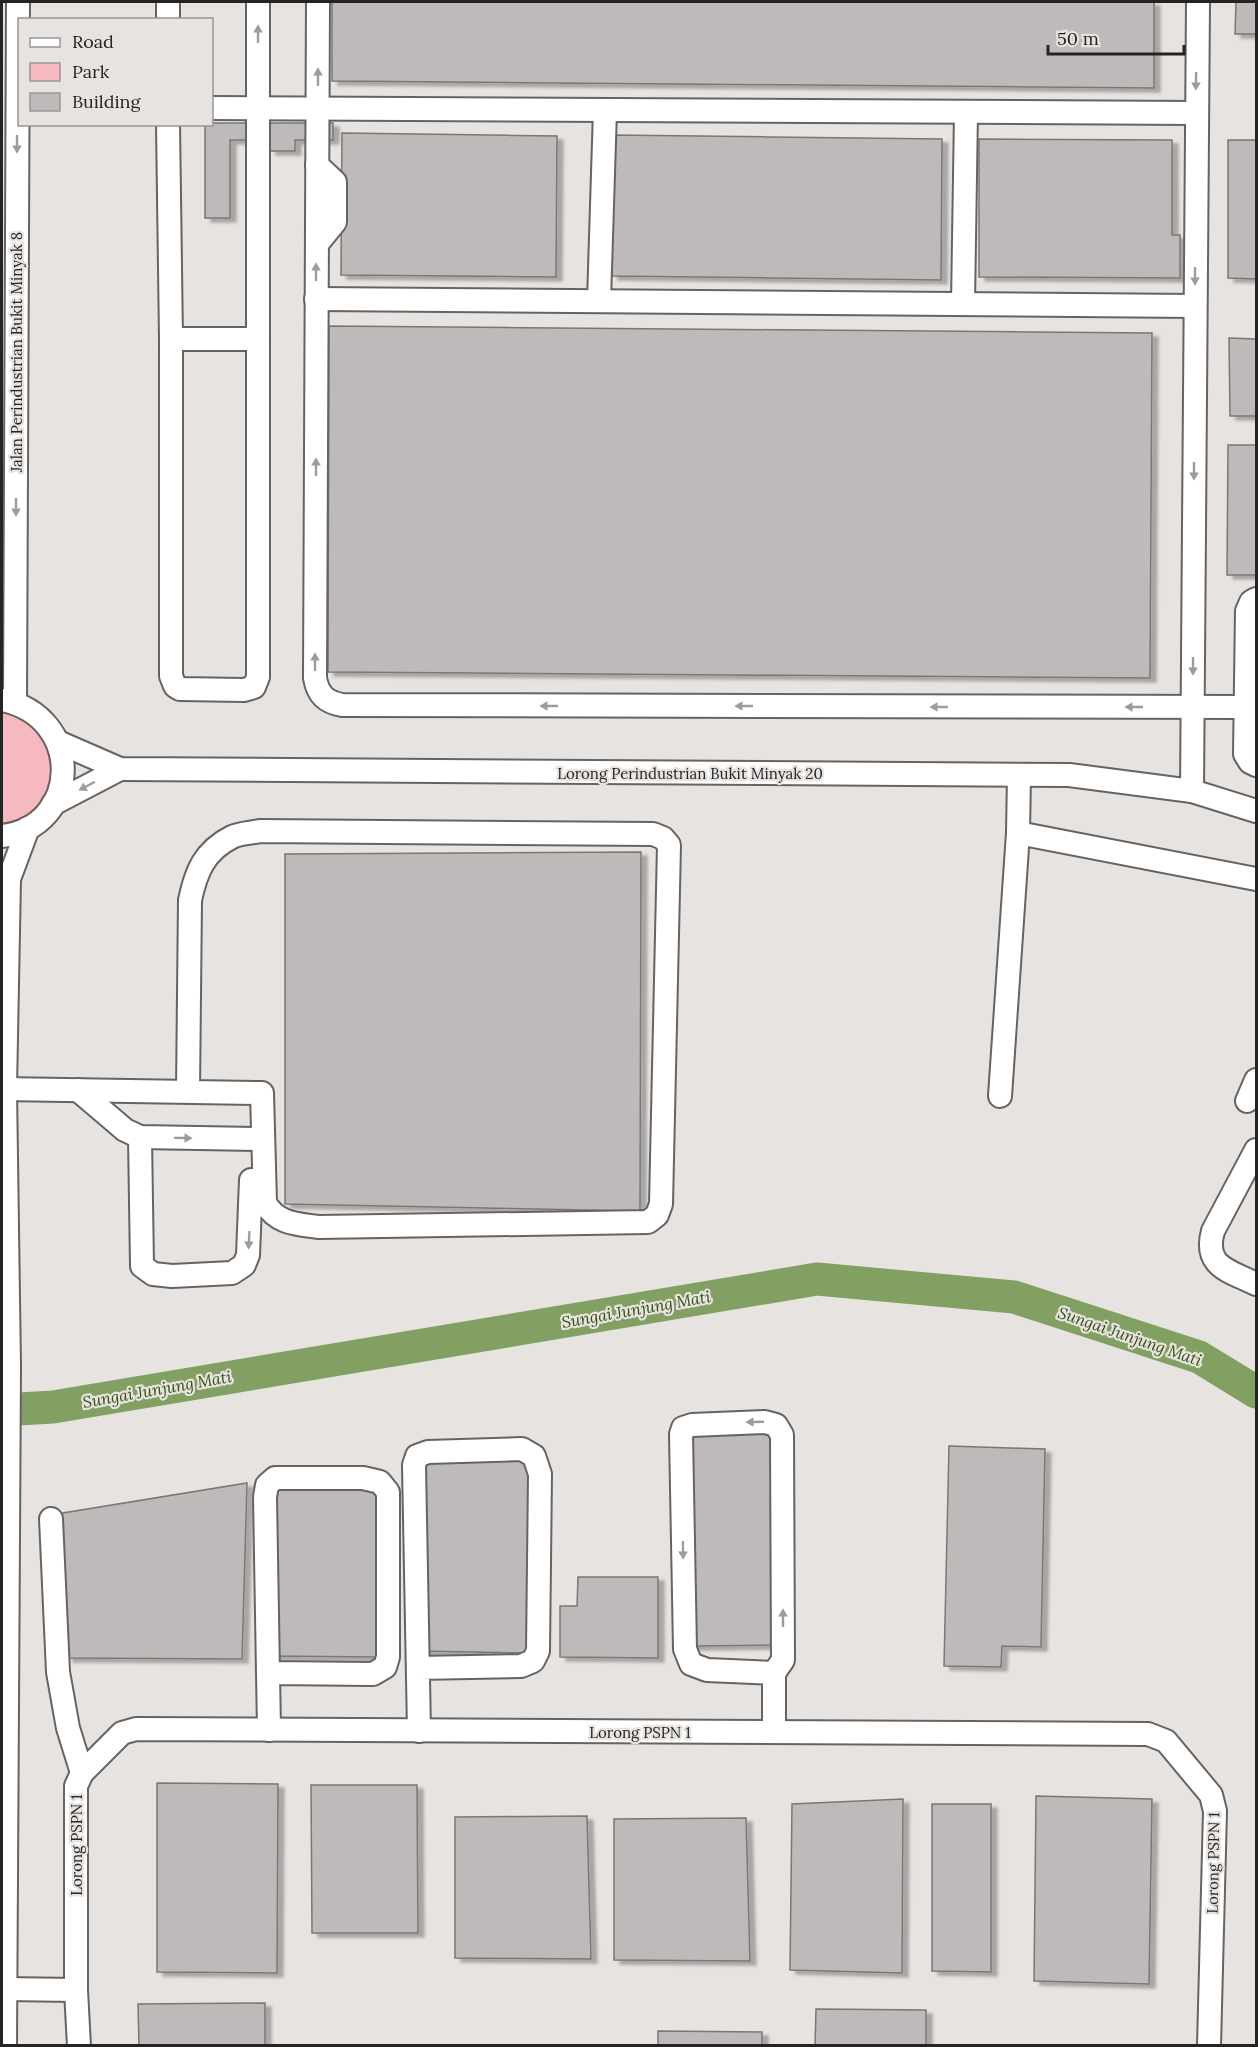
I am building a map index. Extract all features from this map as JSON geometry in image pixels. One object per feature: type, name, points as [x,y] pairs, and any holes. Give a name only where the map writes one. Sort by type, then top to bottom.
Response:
[{"type":"street","name":"Jalan Perindustrian Bukit Minyak 8","points":[[8,701],[18,2]]},
{"type":"street","points":[[168,2],[168,18]]},
{"type":"street","points":[[168,126],[171,339],[171,676],[175,686],[185,690],[244,690],[254,687],[257,682],[258,2]]},
{"type":"street","points":[[318,2],[315,678],[317,688],[323,697],[332,703],[342,705],[1246,707]]},
{"type":"street","points":[[1192,791],[1198,2]]},
{"type":"street","points":[[213,108],[1196,112]]},
{"type":"street","points":[[599,301],[605,110]]},
{"type":"street","points":[[963,304],[966,112]]},
{"type":"street","points":[[316,299],[1195,306]]},
{"type":"street","points":[[171,339],[258,339]]},
{"type":"street","points":[[1257,599],[1251,602],[1247,611],[1245,754],[1250,762],[1257,765]]},
{"type":"street","points":[[2,836],[28,828],[42,818],[53,804],[61,784],[63,763],[58,742],[48,725],[33,711],[8,701]]},
{"type":"street","points":[[58,742],[120,769]]},
{"type":"street","points":[[53,804],[120,769]]},
{"type":"street","name":"Lorong Perindustrian Bukit Minyak 20","points":[[120,769],[1070,775],[1192,791],[1257,811]]},
{"type":"street","points":[[1000,1096],[1018,833],[1019,776]]},
{"type":"street","points":[[5,2046],[9,1366],[3,1089],[9,879],[28,828]]},
{"type":"street","points":[[188,1091],[190,900],[196,874],[211,852],[233,837],[260,831],[653,834],[663,838],[669,845],[661,1204],[657,1215],[648,1222],[319,1227],[289,1223],[271,1213],[258,1184]]},
{"type":"street","points":[[1018,833],[1257,879]]},
{"type":"street","points":[[1247,1101],[1257,1080]]},
{"type":"street","points":[[3,1089],[262,1093],[257,1139],[258,1184],[248,1255],[244,1265],[232,1273],[172,1276],[153,1274],[142,1266],[141,1137]]},
{"type":"street","points":[[78,1090],[125,1130],[141,1137],[257,1139]]},
{"type":"street","points":[[1257,1150],[1213,1231],[1210,1244],[1212,1255],[1218,1265],[1257,1284]]},
{"type":"street","points":[[774,1673],[707,1670],[691,1664],[685,1649],[681,1434],[683,1428],[692,1425],[765,1422],[776,1425],[782,1435],[783,1660],[774,1673],[774,1732]]},
{"type":"street","points":[[418,1668],[521,1666],[533,1661],[538,1651],[540,1474],[534,1456],[522,1449],[428,1452],[417,1456],[414,1465],[419,1731]]},
{"type":"street","points":[[268,1673],[374,1674],[385,1667],[388,1657],[388,1492],[380,1482],[363,1478],[275,1479],[267,1485],[265,1497],[268,1673],[269,1730]]},
{"type":"street","points":[[51,1519],[58,1672],[68,1728],[82,1773]]},
{"type":"street","name":"Lorong PSPN 1","points":[[78,2046],[76,1786],[82,1773],[122,1733],[136,1729],[1148,1734],[1166,1741],[1211,1796],[1215,1812],[1209,2046]]},
{"type":"street","points":[[4,1989],[76,1990]]},
{"type":"green space","points":[[2,707],[16,710],[48,736],[56,777],[36,813],[2,828]]},
{"type":"building","points":[[332,2],[1154,2],[1154,88],[332,81]]},
{"type":"building","points":[[1236,2],[1256,2],[1256,34],[1235,34]]},
{"type":"building","points":[[213,123],[333,123],[333,140],[295,140],[295,151],[270,151],[270,140],[230,140],[230,218],[205,218],[205,126],[213,126]]},
{"type":"building","points":[[342,133],[557,136],[556,277],[341,275]]},
{"type":"building","points":[[612,135],[942,139],[941,280],[612,276]]},
{"type":"building","points":[[979,139],[1172,140],[1172,235],[1180,235],[1180,278],[979,277]]},
{"type":"building","points":[[1228,140],[1256,140],[1256,279],[1228,278]]},
{"type":"building","points":[[329,326],[1152,333],[1150,678],[328,672]]},
{"type":"building","points":[[1229,338],[1256,339],[1256,416],[1230,416]]},
{"type":"building","points":[[1228,445],[1256,445],[1256,575],[1227,575]]},
{"type":"building","points":[[641,852],[640,1211],[285,1204],[285,854]]},
{"type":"building","points":[[688,1430],[773,1430],[775,1645],[691,1646]]},
{"type":"building","points":[[949,1446],[1045,1449],[1041,1647],[1002,1646],[1001,1667],[944,1666]]},
{"type":"building","points":[[423,1457],[530,1458],[528,1653],[421,1651]]},
{"type":"building","points":[[247,1483],[242,1659],[67,1658],[57,1514]]},
{"type":"building","points":[[273,1485],[378,1486],[376,1657],[272,1656]]},
{"type":"building","points":[[578,1577],[658,1577],[658,1658],[560,1657],[560,1606],[577,1606]]},
{"type":"building","points":[[157,1783],[278,1784],[277,1973],[157,1972]]},
{"type":"building","points":[[311,1785],[417,1785],[418,1933],[312,1933]]},
{"type":"building","points":[[1036,1796],[1152,1799],[1149,1984],[1034,1981]]},
{"type":"building","points":[[903,1799],[902,1973],[790,1970],[792,1804]]},
{"type":"building","points":[[932,1804],[991,1804],[991,1972],[932,1971]]},
{"type":"building","points":[[587,1816],[591,1959],[455,1958],[455,1817]]},
{"type":"building","points":[[746,1818],[750,1961],[614,1960],[614,1819]]},
{"type":"building","points":[[265,2003],[265,2046],[139,2046],[138,2004]]},
{"type":"building","points":[[816,2009],[926,2010],[926,2046],[815,2046]]},
{"type":"building","points":[[658,2031],[762,2032],[762,2046],[658,2046]]},
{"type":"waterway","name":"Sungai Junjung Mati","points":[[2,1410],[53,1407],[817,1279],[1014,1297],[1199,1357],[1256,1392]]}]
